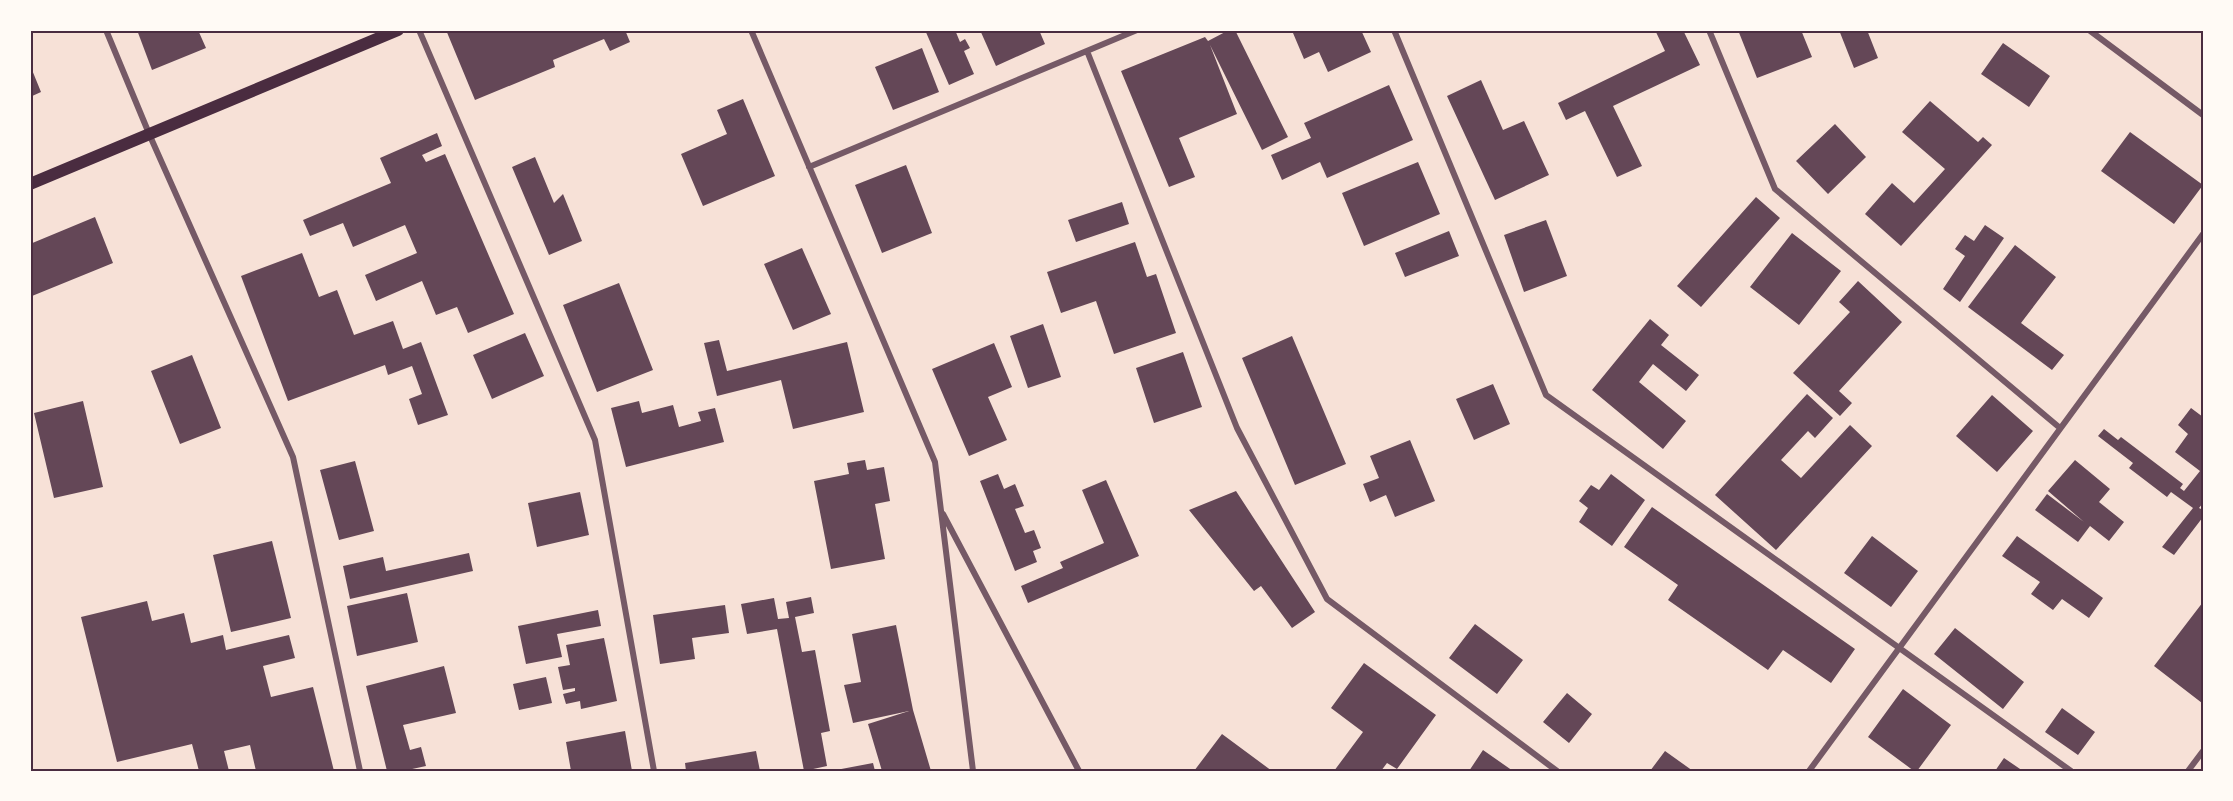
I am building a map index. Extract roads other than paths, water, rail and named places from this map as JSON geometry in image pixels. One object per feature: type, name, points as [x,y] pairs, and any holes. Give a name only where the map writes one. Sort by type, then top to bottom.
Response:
[{"type":"main road","points":[[30,184],[150,136],[398,30]]},
{"type":"street","points":[[106,30],[150,136],[292,457],[360,771]]},
{"type":"street","points":[[419,30],[595,440],[654,771]]},
{"type":"street","points":[[751,30],[935,462],[973,771]]},
{"type":"street","points":[[809,167],[1137,30]]},
{"type":"street","points":[[1394,30],[1546,395],[2071,771]]},
{"type":"street","points":[[1709,30],[1775,189],[2060,428]]},
{"type":"street","points":[[2089,30],[2203,115]]},
{"type":"street","points":[[1087,51],[1237,428],[1327,599],[1557,771]]},
{"type":"street","points":[[1809,771],[2203,234]]},
{"type":"street","points":[[941,511],[1078,771]]},
{"type":"street","points":[[2188,771],[2203,751]]}]
